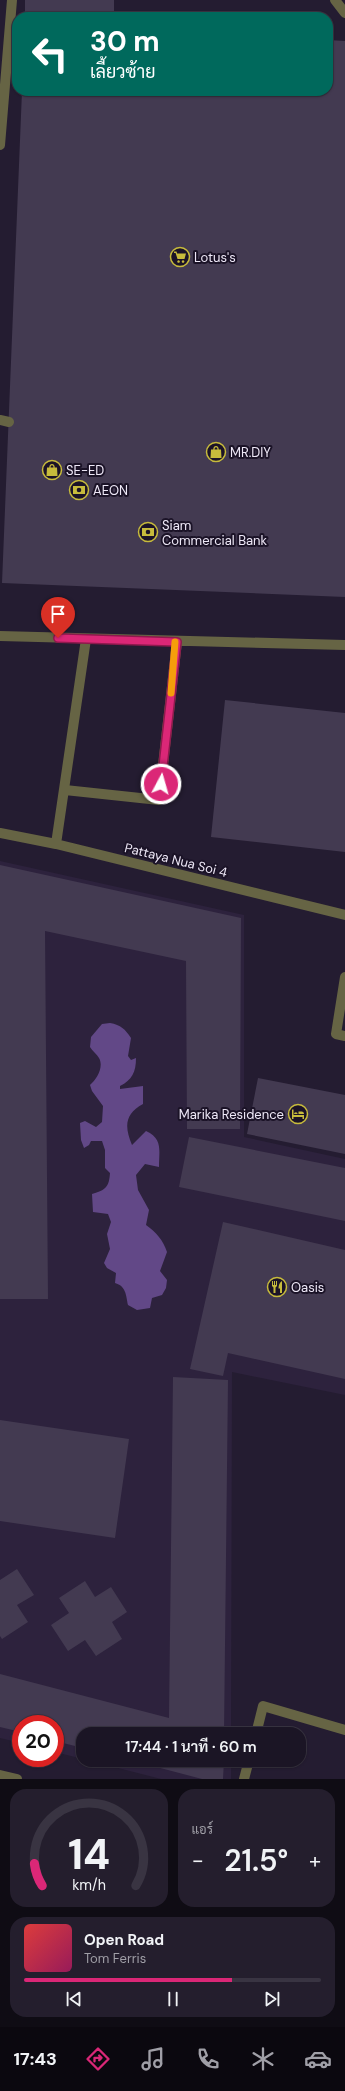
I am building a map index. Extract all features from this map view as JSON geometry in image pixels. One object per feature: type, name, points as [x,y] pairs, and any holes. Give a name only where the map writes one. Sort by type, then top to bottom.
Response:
[{"type":"street","points":[[0,145],[12,0]]},
{"type":"street","points":[[335,0],[345,13]]},
{"type":"street","points":[[0,636],[177,642],[345,645]]},
{"type":"street","points":[[56,844],[86,639]]},
{"type":"street","points":[[65,790],[159,800],[177,642]]},
{"type":"street","name":"Pattaya Nua Soi 4","points":[[0,833],[56,844],[345,915]]},
{"type":"street","points":[[345,977],[336,1034],[345,1036]]},
{"type":"street","points":[[258,1727],[263,1706],[345,1730]]},
{"type":"street","points":[[244,1779],[247,1767]]},
{"type":"street","points":[[0,1775],[17,1779]]},
{"type":"shaded area","points":[[0,861],[244,915],[244,1137],[345,1159],[345,1395],[232,1372],[231,1727],[76,1727],[76,1757],[64,1754],[64,1715],[12,1715],[12,1741],[0,1738]]},
{"type":"shaded area","points":[[110,1023],[120,1026],[129,1035],[131,1038],[128,1056],[131,1060],[136,1058],[132,1075],[128,1081],[120,1086],[120,1089],[143,1086],[143,1104],[133,1112],[128,1121],[127,1126],[129,1138],[132,1145],[146,1131],[158,1141],[159,1146],[159,1167],[145,1164],[136,1175],[138,1190],[149,1210],[146,1225],[159,1237],[167,1252],[160,1271],[167,1280],[166,1288],[162,1295],[152,1298],[150,1308],[137,1310],[128,1305],[126,1294],[119,1284],[115,1283],[116,1273],[107,1268],[104,1263],[110,1249],[107,1234],[111,1222],[108,1214],[93,1212],[92,1194],[104,1189],[108,1185],[110,1178],[110,1173],[105,1168],[105,1150],[102,1141],[91,1141],[89,1145],[84,1148],[81,1140],[80,1123],[85,1121],[96,1127],[102,1122],[103,1106],[92,1091],[90,1085],[99,1073],[101,1065],[98,1057],[90,1047],[91,1037],[102,1024]]},
{"type":"shaded area","points":[[114,1767],[231,1767],[231,1779],[161,1779]]},
{"type":"building","points":[[25,0],[114,0],[114,12],[25,12]]},
{"type":"building","name":"Lotus's","points":[[333,40],[345,41],[345,597],[2,583],[22,96],[333,96]]},
{"type":"building","points":[[225,700],[345,713],[345,852],[211,837]]},
{"type":"building","points":[[0,865],[241,918],[240,1129],[187,1129],[186,961],[45,931],[48,1299],[0,1299]]},
{"type":"building","name":"Marika Residence","points":[[258,1078],[345,1095],[345,1154],[247,1134]]},
{"type":"building","points":[[189,1137],[345,1168],[345,1221],[179,1187]]},
{"type":"building","points":[[223,1222],[345,1250],[345,1379],[228,1353],[223,1376],[190,1369]]},
{"type":"building","points":[[173,1377],[228,1380],[224,1727],[76,1727],[76,1746],[64,1743],[64,1715],[12,1715],[12,1730],[0,1727],[0,1674],[169,1718]]},
{"type":"building","points":[[0,1420],[129,1439],[115,1538],[0,1521]]},
{"type":"building","points":[[17,1569],[34,1595],[17,1605],[28,1622],[2,1639],[0,1636],[0,1580]]},
{"type":"building","points":[[85,1581],[95,1597],[111,1587],[127,1612],[112,1622],[122,1639],[96,1656],[85,1640],[68,1651],[51,1625],[69,1613],[59,1598]]},
{"type":"building","points":[[157,1767],[224,1767],[223,1779],[202,1779]]},
{"type":"slow traffic","points":[[171,693],[177,642],[175,642]]},
{"type":"place","name":"Lotus's","points":[[180,257]]},
{"type":"place","name":"MR.DIY","points":[[216,452]]},
{"type":"place","name":"SE-ED","points":[[52,470]]},
{"type":"place","name":"AEON","points":[[79,490]]},
{"type":"place","name":"Siam Commercial Bank","points":[[148,532]]},
{"type":"place","name":"Marika Residence","points":[[298,1114]]},
{"type":"place","name":"Oasis","points":[[277,1287]]},
{"type":"route","points":[[58,638],[177,642],[161,784]]}]
